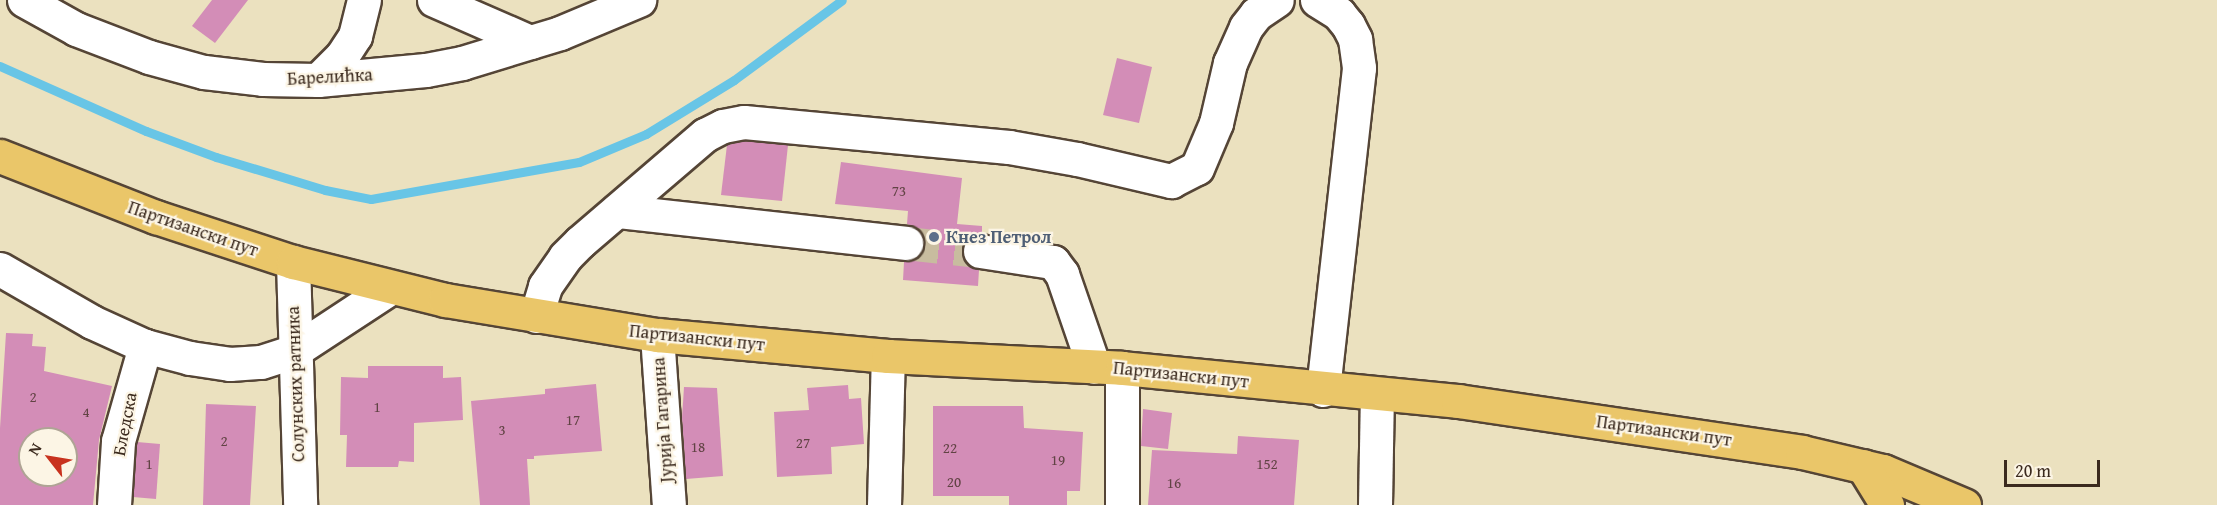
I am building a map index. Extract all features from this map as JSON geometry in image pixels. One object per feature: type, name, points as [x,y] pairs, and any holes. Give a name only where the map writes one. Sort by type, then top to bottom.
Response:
[{"type":"main road","name":"Партизански пут","points":[[0,156],[156,217],[294,262],[390,288],[536,316],[657,335],[888,356],[1108,368],[1458,401],[1802,452],[1863,466],[1920,484],[1964,505]]},
{"type":"main road","points":[[1863,466],[1887,505]]},
{"type":"street","name":"Барелићка","points":[[24,0],[93,36],[149,57],[204,72],[263,80],[318,80],[426,70],[462,63],[560,33],[639,0]]},
{"type":"street","points":[[318,80],[342,56],[355,36],[364,0]]},
{"type":"street","points":[[434,0],[530,42]]},
{"type":"street","points":[[536,316],[545,286],[566,257],[705,135],[723,126],[744,122],[1009,147],[1077,159],[1171,181],[1197,168],[1216,123],[1230,63],[1246,27],[1256,14],[1277,0]]},
{"type":"street","points":[[1317,0],[1339,14],[1348,26],[1355,39],[1359,68],[1323,390]]},
{"type":"street","points":[[617,211],[906,243]]},
{"type":"street","points":[[980,251],[1053,262],[1062,274],[1108,368],[1122,505]]},
{"type":"street","name":"Солунских ратника","points":[[294,262],[294,351],[300,505]]},
{"type":"street","points":[[0,269],[92,322],[145,346],[190,358],[230,364],[261,362],[294,351],[390,288]]},
{"type":"street","name":"Јурија Гагарина","points":[[657,335],[669,505]]},
{"type":"street","name":"Бледска","points":[[114,505],[118,441],[145,346]]},
{"type":"street","points":[[884,505],[888,356]]},
{"type":"street","points":[[1375,505],[1377,394]]},
{"type":"building","points":[[212,0],[248,0],[215,43],[192,26]]},
{"type":"building","points":[[1117,58],[1152,67],[1139,123],[1103,115]]},
{"type":"building","points":[[745,141],[788,145],[782,201],[721,195],[727,145]]},
{"type":"building","points":[[841,162],[962,178],[957,224],[982,226],[982,233],[973,234],[966,239],[961,249],[962,257],[968,265],[979,270],[978,286],[903,280],[904,262],[914,260],[921,254],[925,244],[923,235],[917,228],[907,224],[908,211],[835,204]]},
{"type":"building","points":[[6,333],[33,334],[32,346],[46,347],[44,371],[112,386],[99,440],[93,505],[0,505],[0,428]]},
{"type":"building","points":[[368,366],[443,366],[443,378],[461,377],[463,420],[414,423],[414,462],[399,461],[398,467],[346,467],[347,435],[340,435],[341,377],[368,378]]},
{"type":"building","points":[[596,384],[602,451],[534,456],[534,459],[527,459],[530,505],[480,505],[471,401],[545,394],[545,389]]},
{"type":"building","points":[[848,385],[849,399],[861,398],[864,444],[831,447],[832,474],[777,477],[774,412],[809,410],[807,388]]},
{"type":"building","points":[[684,387],[717,388],[723,476],[686,479],[682,418]]},
{"type":"building","points":[[206,404],[256,406],[250,505],[203,505]]},
{"type":"building","points":[[933,406],[1023,406],[1024,428],[1083,432],[1080,491],[1067,491],[1067,505],[1009,505],[1009,496],[933,496]]},
{"type":"building","points":[[1143,409],[1172,413],[1168,449],[1141,446]]},
{"type":"building","points":[[1238,436],[1299,440],[1294,505],[1148,505],[1152,450],[1237,454]]},
{"type":"building","points":[[137,442],[160,444],[156,499],[133,497]]},
{"type":"waterway","points":[[0,66],[146,131],[216,157],[325,190],[371,199],[579,162],[646,134],[734,80],[842,0]]},
{"type":"tunnel","points":[[906,243],[980,251]]},
{"type":"place","name":"Кнез Петрол","points":[[934,237]]}]
